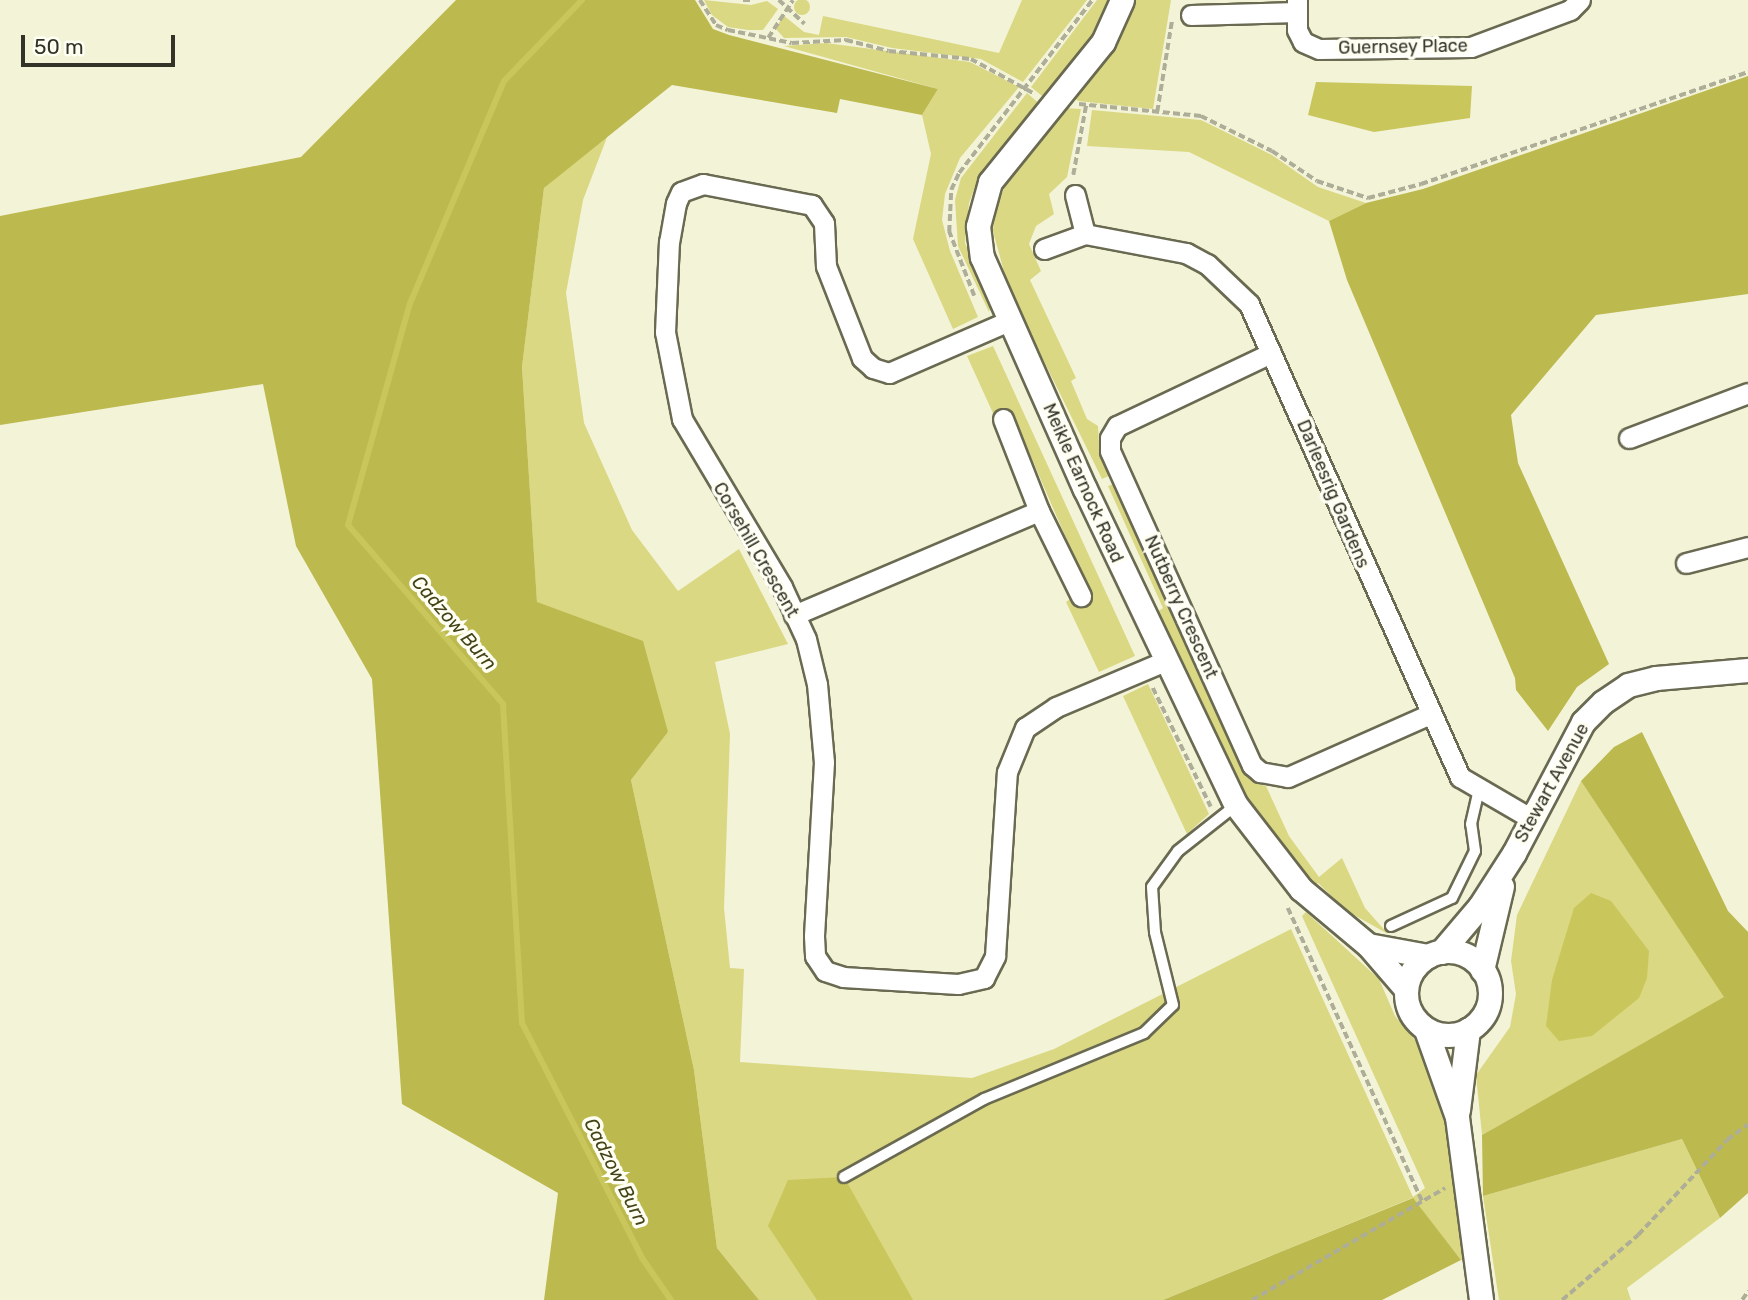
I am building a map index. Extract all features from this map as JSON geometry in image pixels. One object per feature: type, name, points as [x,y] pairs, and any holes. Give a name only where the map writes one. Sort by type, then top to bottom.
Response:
[{"type":"street","name":"Meikle Earnock Road","points":[[1122,0],[1103,42],[990,182],[978,226],[982,257],[1011,320],[1155,666],[1228,811],[1301,889],[1368,945],[1406,989]]},
{"type":"street","name":"Guernsey Place","points":[[1297,6],[1303,42],[1319,49],[1471,47],[1570,10],[1580,0]]},
{"type":"street","points":[[1183,12],[1297,6]]},
{"type":"street","name":"Corsehill Crescent","points":[[1011,320],[889,373],[873,368],[862,358],[826,267],[824,223],[812,205],[704,184],[681,192],[668,241],[664,291],[665,332],[682,419],[794,615],[817,684],[824,762],[816,957],[825,971],[843,977],[958,984],[984,978],[995,956],[1007,772],[1025,728],[1048,712],[1155,666]]},
{"type":"street","points":[[1044,249],[1084,234],[1075,195]]},
{"type":"street","name":"Darleesrig Gardens","points":[[1084,234],[1186,253],[1207,264],[1249,304],[1460,777],[1532,819]]},
{"type":"street","name":"Nutberry Crescent","points":[[1271,353],[1117,426],[1110,439],[1110,451],[1252,765],[1260,772],[1288,777],[1430,714]]},
{"type":"street","points":[[1629,438],[1748,393]]},
{"type":"street","points":[[1003,419],[1039,511],[1081,596]]},
{"type":"street","points":[[794,615],[1039,511]]},
{"type":"street","points":[[1686,563],[1748,547]]},
{"type":"street","name":"Stewart Avenue","points":[[1435,954],[1480,906],[1514,853],[1583,722],[1604,702],[1628,685],[1656,678],[1748,672]]},
{"type":"street","name":"Stewart Avenue","points":[[1482,970],[1491,924],[1514,853]]},
{"type":"street","name":"Meikle Earnock Road","points":[[1368,945],[1435,954]]},
{"type":"street","points":[[1457,1117],[1468,1030],[1488,1003],[1482,970],[1470,958],[1435,954],[1409,976],[1407,1005],[1426,1030],[1457,1117],[1481,1300]]},
{"type":"street","points":[[1426,1030],[1440,1035],[1468,1030]]},
{"type":"lane","points":[[1391,926],[1452,898],[1475,851],[1471,824],[1479,790]]},
{"type":"lane","points":[[844,1177],[984,1099],[1144,1033],[1173,1005],[1155,932],[1152,887],[1178,851],[1228,811]]},
{"type":"path","points":[[699,0],[716,24],[768,38],[807,43],[846,40],[889,51],[971,59],[1055,102],[1201,116],[1272,151],[1317,181],[1368,198],[1421,184],[1748,72]]},
{"type":"path","points":[[743,0],[751,0]]},
{"type":"path","points":[[779,0],[805,24]]},
{"type":"path","points":[[768,38],[785,8],[793,0]]},
{"type":"path","points":[[1026,88],[1092,0]]},
{"type":"path","points":[[1157,112],[1183,12]]},
{"type":"path","points":[[1075,195],[1072,180],[1086,105]]},
{"type":"path","points":[[1155,666],[1209,804],[1228,811]]},
{"type":"path","points":[[1283,901],[1422,1201]]},
{"type":"path","points":[[1562,1300],[1638,1235],[1727,1140],[1748,1124]]},
{"type":"path","points":[[1252,1300],[1465,1177]]},
{"type":"path","points":[[1742,1300],[1748,1292]]},
{"type":"shaded area","points":[[799,-1],[805,-1],[810,7],[808,13],[799,15],[794,10],[794,4]]},
{"type":"shaded area","points":[[456,0],[695,0],[713,29],[729,35],[938,89],[922,115],[840,99],[837,113],[672,85],[544,188],[522,367],[537,602],[643,641],[668,732],[631,780],[694,1070],[717,1248],[759,1300],[544,1300],[558,1193],[402,1104],[372,679],[296,546],[263,384],[0,425],[0,216],[301,157]]},
{"type":"shaded area","points":[[704,0],[751,5],[767,1],[778,9],[763,30],[748,30],[728,27],[712,15]]},
{"type":"shaded area","points":[[1022,0],[1087,0],[1023,82],[981,59],[892,48],[846,37],[784,38],[776,29],[783,15],[804,32],[819,35],[823,16],[999,53]]},
{"type":"shaded area","points":[[1097,0],[1110,0],[1090,42],[1048,97],[1042,96],[1031,87]]},
{"type":"shaded area","points":[[1135,0],[1171,0],[1153,109],[1078,101],[1075,98],[1119,39]]},
{"type":"shaded area","points":[[826,43],[970,62],[1019,87],[960,158],[945,194],[942,220],[950,251],[978,317],[953,329],[913,239],[931,154],[922,115],[938,89],[784,46]]},
{"type":"shaded area","points":[[1748,76],[1748,294],[1596,315],[1511,415],[1518,463],[1609,664],[1577,687],[1548,731],[1516,690],[1515,678],[1347,280],[1329,221],[1366,203],[1423,189]]},
{"type":"shaded area","points":[[1316,82],[1472,86],[1470,118],[1374,132],[1308,115]]},
{"type":"shaded area","points":[[1027,93],[1041,105],[975,187],[969,203],[965,243],[991,304],[989,312],[958,246],[955,200],[961,178]]},
{"type":"shaded area","points":[[1063,108],[1081,109],[1067,177],[1049,194],[1054,214],[1036,226],[1029,244],[1041,271],[1030,280],[1076,378],[1071,381],[1087,419],[1098,426],[1099,443],[1113,474],[1102,479],[1009,290],[993,231],[994,212],[1009,177]]},
{"type":"shaded area","points":[[1092,110],[1201,120],[1272,155],[1318,187],[1366,203],[1329,221],[1189,152],[1087,146]]},
{"type":"shaded area","points":[[609,132],[583,200],[566,293],[584,423],[632,530],[678,591],[739,549],[788,644],[715,662],[730,734],[724,908],[730,968],[744,969],[740,1062],[972,1078],[1054,1049],[1291,929],[1413,1197],[1425,1188],[1302,916],[1306,912],[1379,979],[1395,1016],[1419,1045],[1442,1094],[1466,1258],[1461,1260],[1412,1198],[1163,1300],[759,1300],[717,1248],[694,1070],[631,780],[668,732],[537,603],[522,367],[544,188]]},
{"type":"shaded area","points":[[993,346],[1135,656],[1099,672],[1066,602],[1074,596],[1080,605],[1092,600],[1075,559],[1013,415],[997,422],[967,356]]},
{"type":"shaded area","points":[[1117,483],[1254,783],[1266,786],[1289,836],[1319,877],[1342,858],[1365,908],[1388,934],[1347,911],[1318,883],[1313,886],[1231,774],[1157,612],[1163,608],[1108,486]]},
{"type":"shaded area","points":[[1148,684],[1209,814],[1187,834],[1123,696]]},
{"type":"shaded area","points":[[1642,732],[1728,911],[1748,932],[1748,1193],[1720,1218],[1682,1139],[1483,1196],[1482,1135],[1724,997],[1581,781],[1614,747]]},
{"type":"shaded area","points":[[1581,781],[1725,997],[1482,1135],[1476,1075],[1510,1027],[1516,994],[1511,961],[1517,915]]},
{"type":"shaded area","points":[[1591,893],[1611,901],[1649,951],[1647,978],[1639,998],[1592,1036],[1559,1041],[1546,1026],[1552,980],[1574,908]]},
{"type":"shaded area","points":[[1682,1139],[1720,1218],[1627,1288],[1631,1300],[1499,1300],[1483,1196]]},
{"type":"shaded area","points":[[844,1177],[913,1300],[817,1300],[768,1226],[788,1180]]},
{"type":"shaded area","points":[[1413,1198],[1461,1260],[1382,1300],[1163,1300]]},
{"type":"waterway","name":"Cadzow Burn","points":[[582,0],[504,81],[410,303],[348,525],[503,704],[522,1023],[642,1258],[671,1300]]}]
